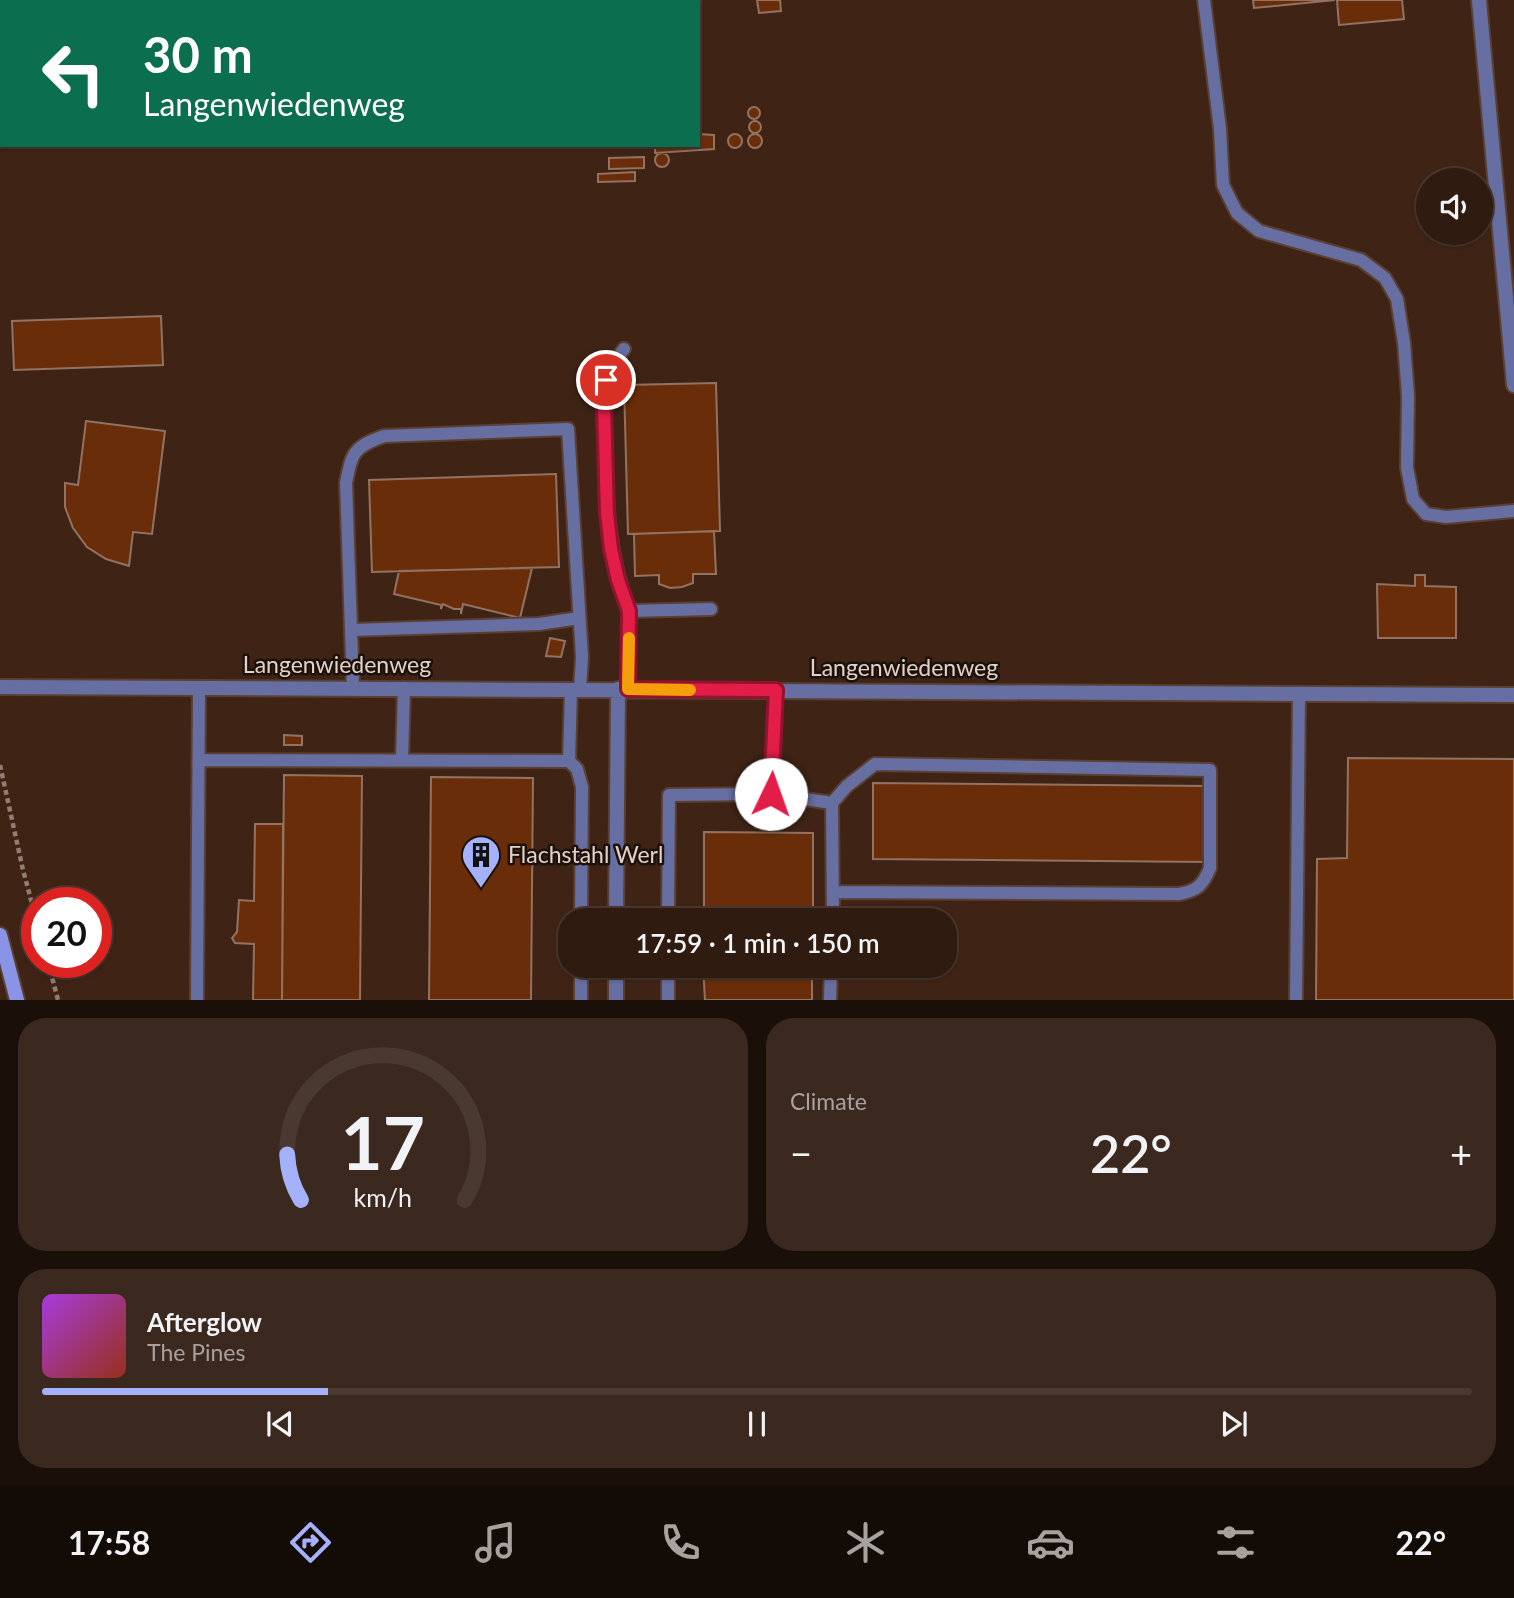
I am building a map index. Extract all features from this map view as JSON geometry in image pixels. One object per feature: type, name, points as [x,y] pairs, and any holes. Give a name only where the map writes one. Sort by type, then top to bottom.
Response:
[{"type":"street","points":[[1479,0],[1514,385]]},
{"type":"street","name":"Langenwiedenweg","points":[[0,687],[1514,695]]},
{"type":"street","points":[[617,908],[623,689]]},
{"type":"street","points":[[0,936],[17,999]]},
{"type":"street","points":[[616,978],[616,999]]},
{"type":"lane","points":[[1204,0],[1220,129],[1223,185],[1237,213],[1259,231],[1361,260],[1385,278],[1397,299],[1404,343],[1408,396],[1407,468],[1413,499],[1426,514],[1446,517],[1514,511]]},
{"type":"lane","points":[[623,689],[629,611],[611,549],[607,513],[604,405],[606,380],[624,348]]},
{"type":"lane","points":[[353,688],[346,484],[351,456],[362,444],[384,436],[568,429],[582,657],[569,761]]},
{"type":"lane","points":[[629,611],[711,609]]},
{"type":"lane","points":[[352,630],[539,624],[579,618]]},
{"type":"lane","points":[[197,999],[199,687]]},
{"type":"lane","points":[[402,760],[404,688]]},
{"type":"lane","points":[[771,794],[776,690]]},
{"type":"lane","points":[[1296,999],[1299,694]]},
{"type":"lane","points":[[199,760],[569,761],[577,769],[582,787],[582,908]]},
{"type":"lane","points":[[834,908],[832,803],[847,786],[875,764],[1210,770],[1210,867],[1205,882],[1194,892],[835,892]]},
{"type":"lane","points":[[668,908],[669,795],[771,794],[832,803]]},
{"type":"lane","points":[[581,978],[581,999]]},
{"type":"lane","points":[[668,978],[668,999]]},
{"type":"lane","points":[[830,999],[831,978]]},
{"type":"path","points":[[0,765],[28,887]]},
{"type":"path","points":[[52,978],[58,999]]},
{"type":"building","points":[[757,0],[780,0],[781,11],[759,13]]},
{"type":"building","points":[[1253,0],[1335,0],[1254,8]]},
{"type":"building","points":[[1337,0],[1402,0],[1404,19],[1339,25]]},
{"type":"building","points":[[749,108],[759,108],[759,118],[749,118]]},
{"type":"building","points":[[750,122],[760,122],[760,132],[750,132]]},
{"type":"building","points":[[700,134],[714,135],[714,149],[655,153],[655,147],[700,147]]},
{"type":"building","points":[[735,134],[740,136],[740,146],[735,148],[730,146],[728,141],[730,136]]},
{"type":"building","points":[[755,134],[760,136],[760,146],[755,148],[750,146],[748,141],[750,136]]},
{"type":"building","points":[[662,153],[667,155],[667,165],[662,167],[657,165],[655,160],[657,155]]},
{"type":"building","points":[[644,157],[644,168],[609,169],[609,158]]},
{"type":"building","points":[[635,172],[635,181],[598,182],[598,174]]},
{"type":"building","points":[[161,316],[163,365],[14,370],[12,321]]},
{"type":"building","points":[[716,383],[720,531],[628,534],[624,385]]},
{"type":"building","points":[[86,421],[165,431],[152,534],[133,532],[129,566],[106,559],[87,547],[73,528],[65,507],[65,483],[78,485]]},
{"type":"building","points":[[556,474],[559,567],[372,572],[369,480]]},
{"type":"building","points":[[714,531],[716,574],[693,574],[693,583],[670,588],[659,584],[659,575],[635,576],[634,534]]},
{"type":"building","points":[[532,568],[520,618],[463,604],[461,614],[461,609],[443,604],[441,609],[441,605],[394,594],[399,571]]},
{"type":"building","points":[[1415,575],[1425,575],[1425,586],[1456,587],[1456,638],[1378,638],[1377,584],[1415,586]]},
{"type":"building","points":[[550,638],[565,641],[561,657],[546,656]]},
{"type":"building","points":[[284,735],[302,736],[302,745],[284,745]]},
{"type":"building","points":[[1348,758],[1514,759],[1514,1000],[1316,1000],[1317,859],[1347,858]]},
{"type":"building","points":[[284,775],[362,776],[360,1000],[282,1000]]},
{"type":"building","name":"Flachstahl Werl","points":[[431,777],[533,778],[531,1000],[429,1000]]},
{"type":"building","points":[[873,783],[1206,786],[1206,862],[873,859]]},
{"type":"building","points":[[255,824],[283,824],[282,1000],[253,1000],[254,944],[235,943],[232,938],[237,932],[239,900],[254,901]]},
{"type":"building","points":[[704,832],[813,833],[813,908],[704,908]]},
{"type":"building","points":[[704,978],[812,978],[812,1000],[705,1000]]},
{"type":"slow traffic","points":[[629,638],[628,689],[690,690]]},
{"type":"place","name":"Flachstahl Werl","points":[[481,889]]},
{"type":"route","points":[[606,380],[604,405],[607,513],[611,549],[629,611],[628,689],[776,690],[771,794]]}]
